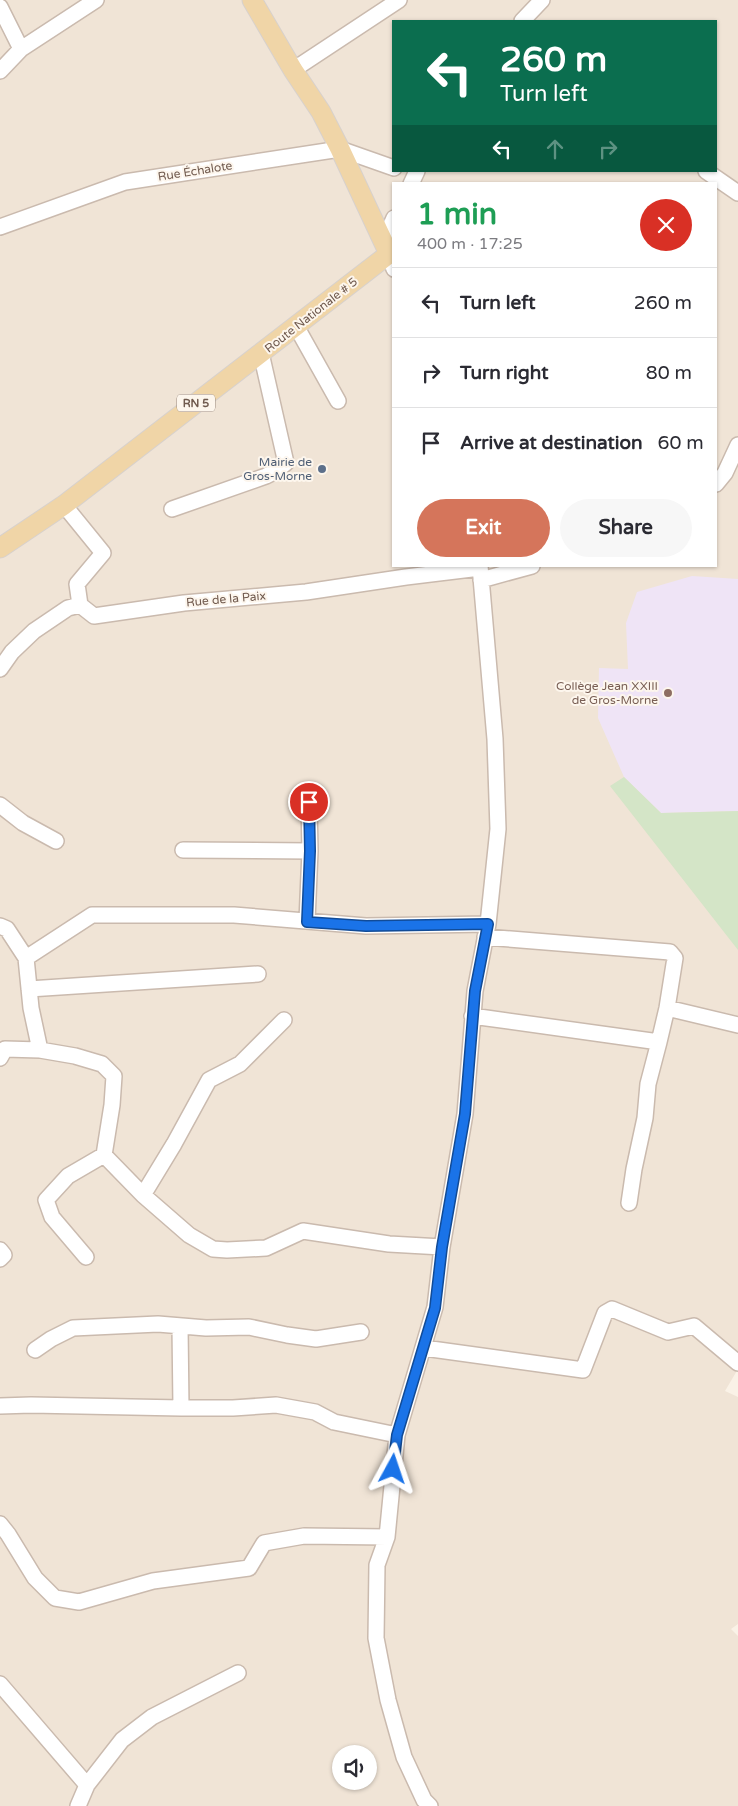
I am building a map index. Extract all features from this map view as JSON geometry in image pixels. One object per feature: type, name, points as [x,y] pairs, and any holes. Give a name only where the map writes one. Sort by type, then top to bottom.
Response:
[{"type":"main road","points":[[252,0],[293,70],[321,112],[384,240]]},
{"type":"main road","name":"Route Nationale # 5","points":[[0,548],[64,505],[389,254],[384,240]]},
{"type":"street","points":[[0,71],[21,49],[96,0]]},
{"type":"street","points":[[293,70],[399,0]]},
{"type":"street","points":[[523,20],[542,0]]},
{"type":"street","points":[[0,7],[21,49]]},
{"type":"street","name":"Rue Échalote","points":[[0,227],[125,182],[340,149],[392,167]]},
{"type":"street","points":[[707,172],[738,193]]},
{"type":"street","points":[[392,222],[384,240],[392,263]]},
{"type":"street","points":[[296,326],[338,402]]},
{"type":"street","points":[[172,509],[266,476],[286,463],[261,353]]},
{"type":"street","points":[[726,479],[738,445]]},
{"type":"street","points":[[0,669],[12,652],[34,631],[68,608],[80,605],[77,584],[103,553],[64,505]]},
{"type":"street","name":"Rue de la Paix","points":[[80,605],[94,616],[184,603],[306,592],[406,576],[522,567]]},
{"type":"street","points":[[430,1806],[424,1800],[404,1757],[388,1700],[376,1638],[377,1565],[387,1538],[397,1435],[435,1308],[442,1247],[465,1114],[472,1016],[486,930],[498,830],[494,720],[480,571]]},
{"type":"street","points":[[307,922],[310,851],[309,802]]},
{"type":"street","points":[[0,805],[24,823],[56,841]]},
{"type":"street","points":[[183,850],[310,851]]},
{"type":"street","points":[[26,958],[92,915],[234,915],[366,926],[486,930],[670,952],[675,958],[667,1008],[648,1084],[645,1118],[629,1203]]},
{"type":"street","points":[[0,926],[8,929],[26,958],[29,989],[40,1050]]},
{"type":"street","points":[[29,989],[258,974]]},
{"type":"street","points":[[667,1008],[738,1025]]},
{"type":"street","points":[[472,1016],[659,1042]]},
{"type":"street","points":[[143,1195],[174,1144],[209,1080],[240,1064],[284,1020]]},
{"type":"street","points":[[0,1058],[5,1050],[40,1050],[75,1056],[102,1064],[114,1076],[112,1105],[104,1155]]},
{"type":"street","points":[[104,1155],[143,1195],[189,1235],[213,1249],[266,1248],[303,1231],[389,1244],[442,1247]]},
{"type":"street","points":[[86,1257],[52,1217],[46,1200],[68,1176],[104,1155]]},
{"type":"street","points":[[0,1250],[4,1255],[0,1259]]},
{"type":"street","points":[[424,1348],[583,1370],[605,1313],[612,1308],[668,1332],[694,1326],[738,1363]]},
{"type":"street","points":[[35,1350],[51,1339],[73,1328],[158,1324],[206,1328],[249,1327],[316,1339],[361,1332]]},
{"type":"street","points":[[180,1326],[181,1408]]},
{"type":"street","points":[[0,1406],[233,1408],[276,1405],[315,1412],[334,1422],[397,1435]]},
{"type":"street","points":[[0,1524],[35,1578],[55,1598],[78,1602],[153,1581],[249,1568],[264,1542],[304,1536],[387,1538]]},
{"type":"street","points":[[78,1806],[87,1784],[122,1740],[152,1717],[238,1673]]},
{"type":"street","points":[[0,1684],[87,1784]]},
{"type":"shaded area","points":[[0,0],[738,0],[738,1369],[725,1391],[738,1397],[738,1624],[731,1629],[738,1636],[738,1806],[0,1806]]},
{"type":"shaded area","name":"Collège Jean XXIII de Gros-Morne","points":[[692,576],[738,579],[738,811],[661,813],[624,777],[598,718],[599,668],[628,669],[626,623],[637,592]]},
{"type":"green space","points":[[624,777],[661,813],[738,811],[738,950],[610,786]]},
{"type":"place","name":"Mairie de Gros-Morne","points":[[322,469]]},
{"type":"place","name":"Collège Jean XXIII de Gros-Morne","points":[[668,693]]},
{"type":"route","points":[[309,802],[310,851],[307,922],[366,926],[488,924],[475,991],[465,1114],[442,1247],[435,1308],[397,1435],[393,1469]]}]
